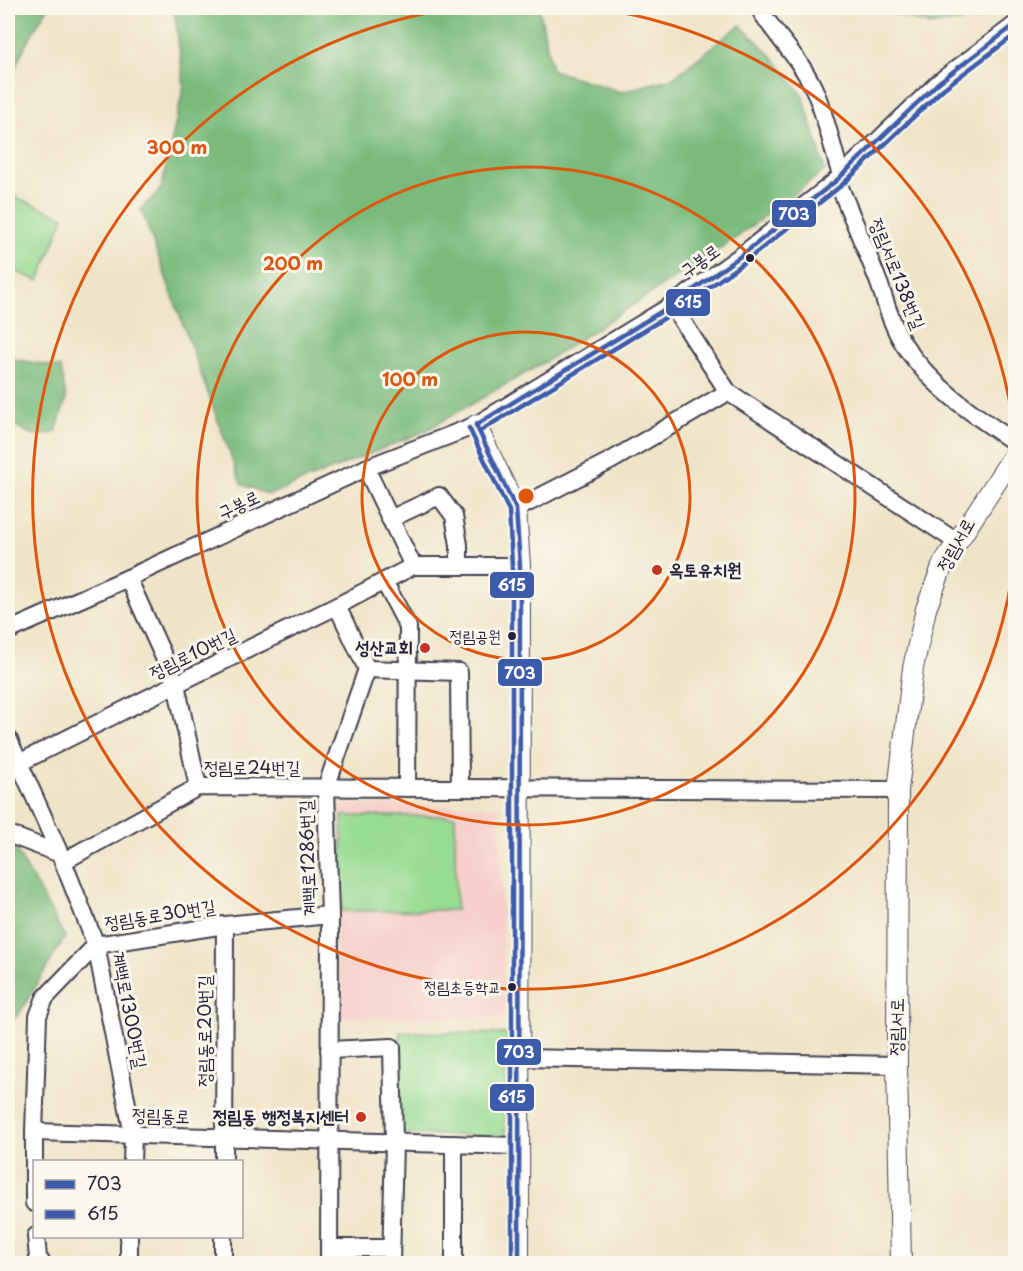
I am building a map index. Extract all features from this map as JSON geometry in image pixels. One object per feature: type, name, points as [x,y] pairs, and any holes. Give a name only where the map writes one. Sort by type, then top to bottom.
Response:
[{"type":"main road","points":[[476,425],[516,509],[520,566],[519,1263]]},
{"type":"main road","name":"정림서로","points":[[901,1263],[897,1065],[898,790],[913,668],[926,609],[943,564],[1016,452]]},
{"type":"street","name":"정림서로138번길","points":[[759,8],[814,89],[839,178],[892,322],[904,344],[943,390],[974,415],[1016,443]]},
{"type":"street","name":"구봉로","points":[[8,631],[366,468],[476,425],[672,305],[742,255],[839,178],[938,83],[1016,24]]},
{"type":"street","points":[[672,305],[728,392],[957,542]]},
{"type":"street","points":[[516,509],[612,460],[728,392]]},
{"type":"street","points":[[366,468],[413,567]]},
{"type":"street","points":[[390,519],[439,496],[454,516],[459,545],[459,565]]},
{"type":"street","name":"정림로10번길","points":[[19,763],[413,567],[520,566]]},
{"type":"street","points":[[128,578],[176,684],[198,787]]},
{"type":"street","points":[[384,581],[408,627],[407,788]]},
{"type":"street","points":[[337,606],[367,669],[459,672],[460,789]]},
{"type":"street","name":"계백로1286번길","points":[[329,1256],[330,915],[326,788],[367,669]]},
{"type":"street","name":"계백로1300번길","points":[[8,738],[62,857],[96,945],[133,1135],[132,1160]]},
{"type":"street","name":"정림로24번길","points":[[62,857],[198,787],[520,788]]},
{"type":"street","points":[[520,788],[898,790]]},
{"type":"street","points":[[8,834],[62,857]]},
{"type":"street","name":"정림동로30번길","points":[[34,1132],[38,1016],[45,998],[96,945],[225,925],[330,915]]},
{"type":"street","name":"정림동로20번길","points":[[224,1160],[225,925]]},
{"type":"street","points":[[329,1050],[392,1047],[394,1142],[391,1256],[329,1256]]},
{"type":"street","points":[[520,1058],[897,1065]]},
{"type":"street","points":[[34,1132],[34,1160]]},
{"type":"street","name":"정림동로","points":[[34,1132],[520,1146]]},
{"type":"street","points":[[454,1144],[454,1263]]},
{"type":"street","points":[[36,1238],[38,1258],[43,1263]]},
{"type":"street","points":[[129,1238],[129,1263]]},
{"type":"street","points":[[223,1238],[223,1263]]},
{"type":"shaded area","name":"정림초등학교","points":[[336,805],[500,806],[504,1018],[336,1018]]},
{"type":"green space","points":[[8,8],[48,8],[20,57],[8,90]]},
{"type":"green space","points":[[174,8],[539,8],[552,70],[621,92],[673,78],[740,25],[772,56],[803,96],[825,170],[736,238],[548,360],[423,432],[269,495],[241,484],[141,209],[161,189],[184,85]]},
{"type":"green space","points":[[877,8],[994,8],[980,19],[930,25]]},
{"type":"green space","points":[[8,194],[64,217],[39,281],[8,268]]},
{"type":"green space","points":[[8,358],[61,368],[66,399],[56,432],[42,435],[32,434],[8,422]]},
{"type":"green space","points":[[342,816],[455,816],[456,910],[342,911]]},
{"type":"green space","points":[[14,846],[65,937],[19,1014],[8,1024],[8,847]]},
{"type":"green space","points":[[400,1032],[507,1034],[505,1136],[398,1134]]},
{"type":"transit line","name":"703","points":[[476,425],[672,305],[742,255],[837,180],[938,83],[1016,24]]},
{"type":"transit line","name":"615","points":[[480,431],[676,311],[746,261],[842,185],[943,89],[1016,34]]},
{"type":"transit line","name":"703","points":[[476,425],[516,509],[520,566],[519,1264]]},
{"type":"transit line","name":"615","points":[[469,428],[509,511],[512,566],[512,1264]]},
{"type":"place","name":"옥토유치원","points":[[657,570]]},
{"type":"place","name":"정림공원","points":[[512,636]]},
{"type":"place","name":"성산교회","points":[[425,648]]},
{"type":"place","name":"정림초등학교","points":[[512,987]]},
{"type":"place","name":"정림동 행정복지센터","points":[[361,1117]]}]
